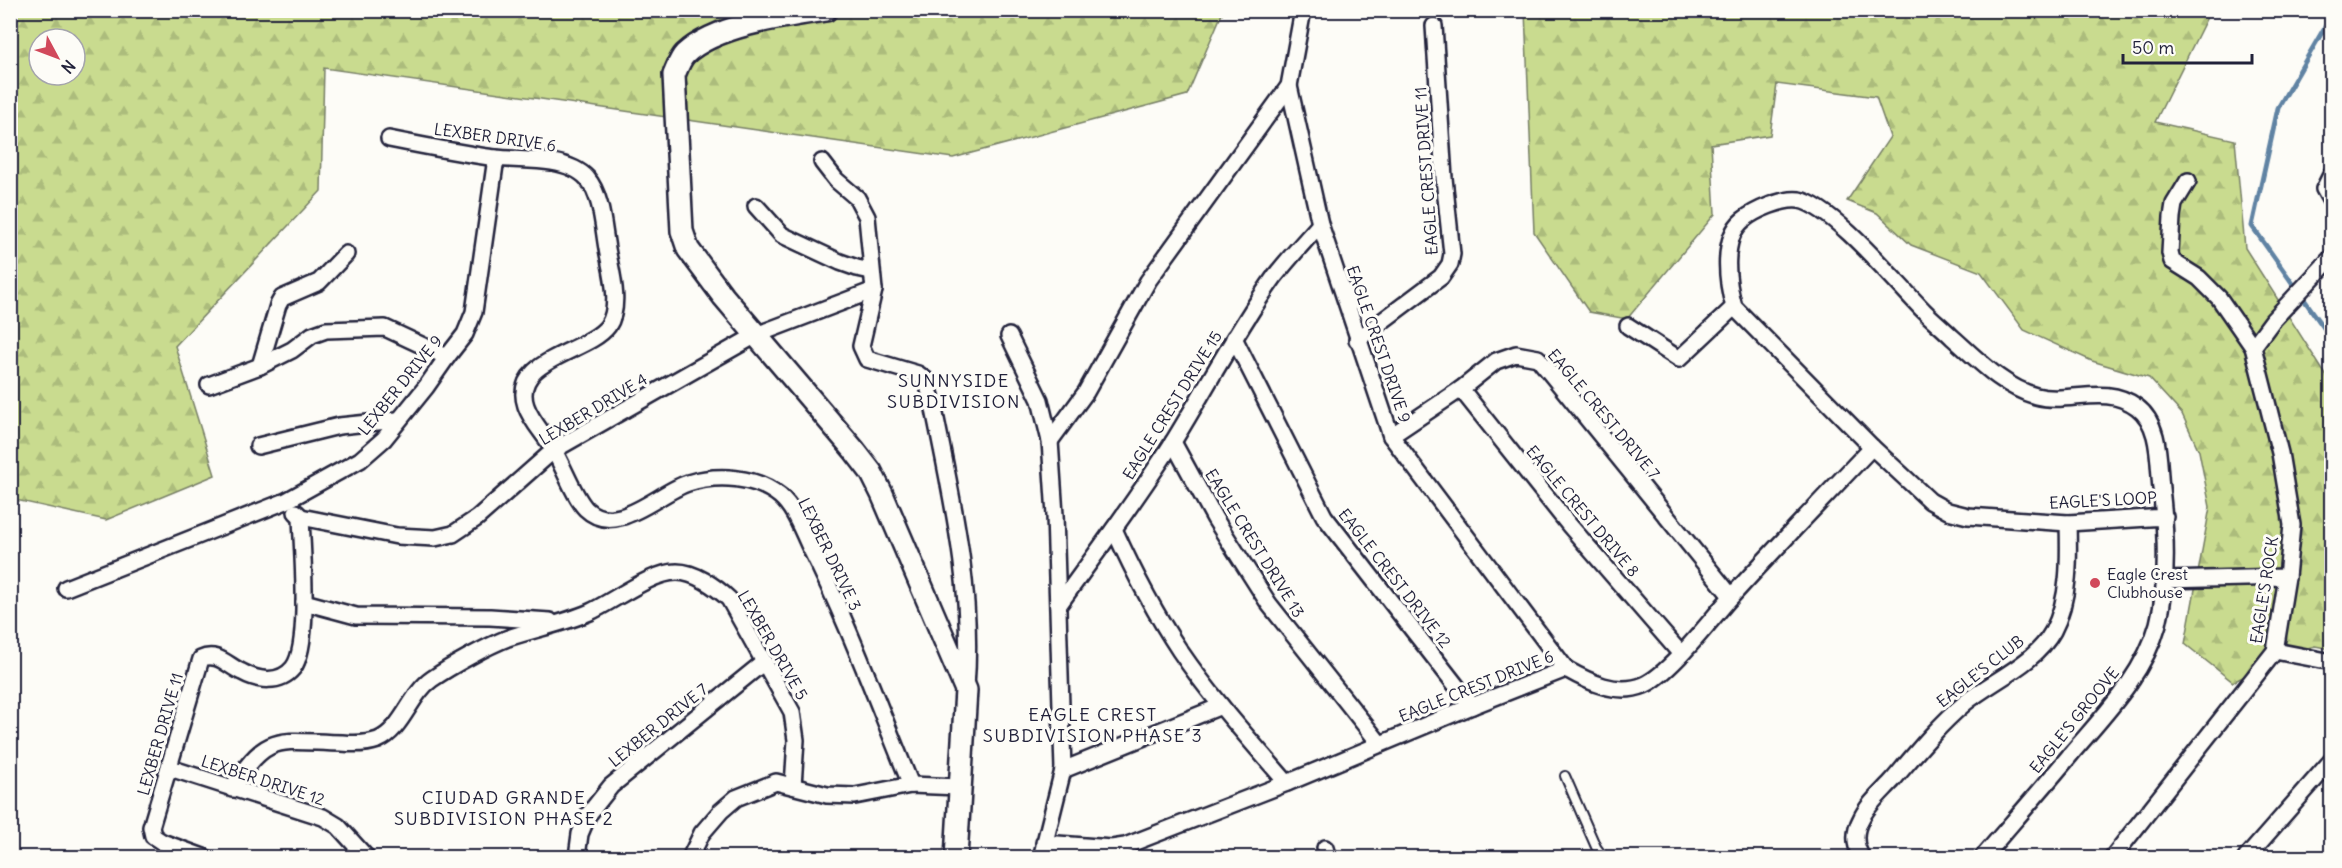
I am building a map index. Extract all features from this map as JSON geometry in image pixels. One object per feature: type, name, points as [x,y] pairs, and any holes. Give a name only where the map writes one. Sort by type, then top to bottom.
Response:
[{"type":"main road","points":[[826,10],[759,20],[701,42],[683,56],[674,75],[679,198],[685,242],[723,296],[871,472],[966,690],[956,858]]},
{"type":"street","points":[[1050,441],[1086,392],[1149,281],[1289,86],[1303,10]]},
{"type":"street","name":"EAGLE CREST DRIVE 11","points":[[1357,340],[1441,277],[1450,264],[1452,254],[1434,26]]},
{"type":"street","name":"EAGLE CREST DRIVE 9","points":[[1289,86],[1320,225],[1391,436],[1566,669]]},
{"type":"street","name":"LEXBER DRIVE 6","points":[[389,140],[496,158],[554,162],[580,171],[597,193],[611,273],[614,309],[608,325],[598,335],[541,366],[527,381],[524,396],[526,408],[554,450]]},
{"type":"street","name":"LEXBER DRIVE 9","points":[[66,588],[285,501],[360,460],[384,439],[465,334],[474,312],[496,158]]},
{"type":"street","points":[[822,162],[836,180],[857,198],[867,217],[874,290],[861,346],[862,353],[867,359],[918,374],[926,380],[932,399],[962,555],[969,636],[966,690]]},
{"type":"street","points":[[2331,172],[2324,189],[2331,203]]},
{"type":"street","points":[[2188,180],[2174,204],[2170,253],[2172,261],[2199,279],[2219,298],[2253,347],[2273,320],[2331,257]]},
{"type":"street","name":"EAGLE'S LOOP","points":[[1796,199],[1825,214],[1854,238],[1924,311],[2002,379],[2038,397],[2056,399],[2084,394],[2130,402],[2140,410],[2155,434],[2164,517],[2068,523],[1968,516],[1948,512],[1930,501],[1872,447],[1734,307],[1727,285],[1732,234],[1742,221],[1765,207],[1796,199]]},
{"type":"street","points":[[756,206],[782,235],[840,262],[871,271]]},
{"type":"street","name":"EAGLE CREST DRIVE 15","points":[[1058,606],[1173,442],[1234,338],[1277,274],[1320,225]]},
{"type":"street","points":[[260,366],[282,298],[319,282],[346,254]]},
{"type":"street","name":"LEXBER DRIVE 4","points":[[301,517],[397,536],[435,538],[453,534],[477,518],[554,450],[756,335],[874,290]]},
{"type":"street","points":[[1628,326],[1679,359],[1734,307]]},
{"type":"street","points":[[209,385],[260,366],[292,350],[312,335],[326,330],[385,328],[447,357]]},
{"type":"street","points":[[1009,336],[1040,400],[1050,441],[1055,515],[1063,770],[1042,850]]},
{"type":"street","name":"EAGLE CREST DRIVE 12","points":[[1234,338],[1324,516],[1472,706]]},
{"type":"street","name":"EAGLE'S ROCK","points":[[2112,858],[2275,651],[2287,577],[2292,525],[2280,453],[2253,347]]},
{"type":"street","name":"EAGLE CREST DRIVE 7","points":[[1391,436],[1461,389],[1496,361],[1516,354],[1538,358],[1731,596]]},
{"type":"street","name":"EAGLE CREST DRIVE 8","points":[[1461,389],[1570,526],[1681,654]]},
{"type":"street","points":[[258,446],[339,426],[398,420]]},
{"type":"street","name":"EAGLE CREST DRIVE 13","points":[[1173,442],[1215,519],[1269,604],[1380,744]]},
{"type":"street","name":"EAGLE CREST DRIVE 6","points":[[1042,850],[1125,846],[1287,783],[1566,669],[1591,683],[1611,688],[1642,686],[1681,654],[1731,596],[1872,447]]},
{"type":"street","name":"LEXBER DRIVE 3","points":[[554,450],[584,507],[595,516],[610,519],[629,514],[686,483],[709,479],[747,480],[781,496],[791,509],[821,568],[911,785]]},
{"type":"street","points":[[285,501],[301,517]]},
{"type":"street","name":"LEXBER DRIVE 11","points":[[206,858],[162,842],[153,836],[151,827],[156,809],[201,659],[208,655],[216,657],[247,675],[261,679],[275,679],[284,676],[294,667],[301,645],[303,602],[301,517]]},
{"type":"street","name":"EAGLE'S GROOVE","points":[[1982,858],[2114,703],[2140,666],[2158,624],[2164,580],[2164,517]]},
{"type":"street","name":"EAGLE'S CLUB","points":[[1862,858],[1856,848],[1856,834],[1861,818],[1876,799],[1951,716],[1967,701],[2031,656],[2053,630],[2061,609],[2066,582],[2068,523]]},
{"type":"street","points":[[1114,529],[1134,572],[1180,651],[1221,706],[1287,783]]},
{"type":"street","name":"LEXBER DRIVE 5","points":[[232,789],[245,768],[264,748],[274,743],[288,740],[352,744],[378,740],[394,726],[431,679],[505,639],[590,612],[643,582],[675,572],[691,575],[729,598],[792,712],[796,740],[793,786]]},
{"type":"street","points":[[2164,580],[2287,577]]},
{"type":"street","name":"LEXBER DRIVE 5","points":[[303,602],[356,616],[490,617],[560,621]]},
{"type":"street","points":[[2275,651],[2331,662]]},
{"type":"street","name":"LEXBER DRIVE 7","points":[[579,858],[580,834],[588,815],[611,786],[764,662]]},
{"type":"street","points":[[1063,770],[1221,706]]},
{"type":"street","points":[[2246,858],[2331,760]]},
{"type":"street","name":"LEXBER DRIVE 12","points":[[170,768],[323,817],[338,825],[367,858]]},
{"type":"street","points":[[690,858],[702,834],[721,811],[736,798],[776,782],[827,795],[855,796],[911,785],[959,787]]},
{"type":"lane","points":[[1565,776],[1596,847],[1604,858]]},
{"type":"green space","points":[[11,11],[1223,11],[1187,95],[953,158],[324,68],[321,191],[175,346],[215,475],[106,520],[11,499]]},
{"type":"green space","points":[[1525,11],[2210,11],[2155,122],[2235,140],[2245,248],[2331,383],[2331,649],[2315,646],[2290,653],[2233,682],[2185,644],[2210,507],[2199,451],[2182,414],[2149,378],[2092,361],[2024,330],[1981,272],[1911,245],[1877,213],[1847,201],[1890,137],[1876,97],[1777,84],[1770,135],[1711,144],[1715,214],[1627,319],[1589,312],[1534,232]]},
{"type":"waterway","points":[[2332,15],[2278,108],[2252,226],[2332,339]]},
{"type":"place","name":"Eagle Crest Clubhouse","points":[[2095,583]]},
{"type":"district","name":"SUNNYSIDE SUBDIVISION","points":[[954,391]]},
{"type":"district","name":"EAGLE CREST SUBDIVISION PHASE 3","points":[[1093,725]]},
{"type":"district","name":"CIUDAD GRANDE SUBDIVISION PHASE 2","points":[[504,808]]}]
